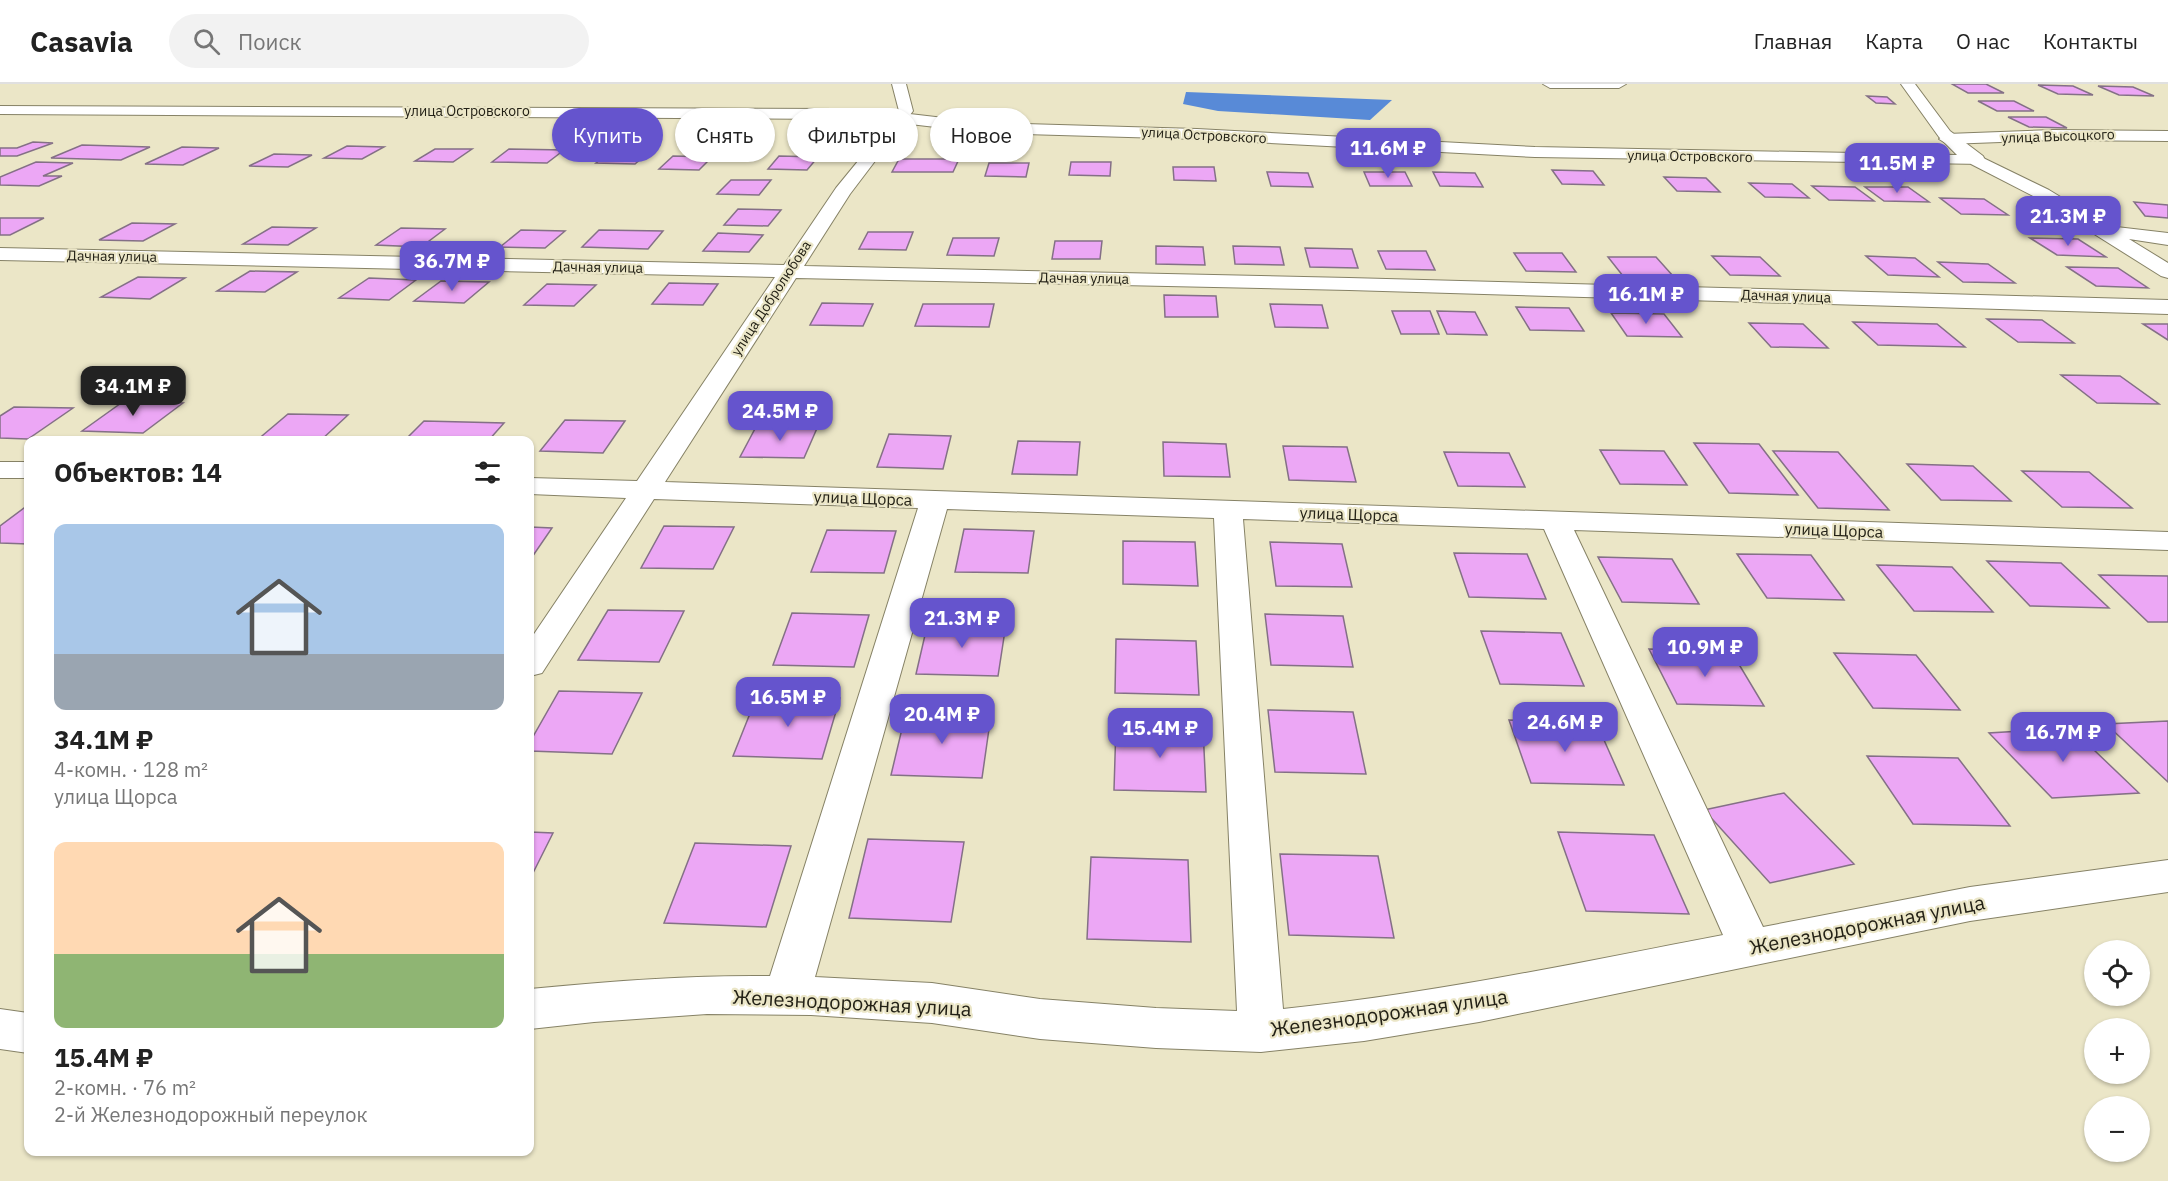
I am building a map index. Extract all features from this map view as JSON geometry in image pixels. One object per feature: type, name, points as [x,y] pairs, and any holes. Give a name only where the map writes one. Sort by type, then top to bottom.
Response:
[{"type":"street","points":[[898,84],[906,108]]},
{"type":"street","points":[[1550,84],[1619,84]]},
{"type":"street","points":[[1908,84],[1947,139],[1959,150],[2019,180],[2168,272]]},
{"type":"street","name":"улица Островского","points":[[0,110],[787,113]]},
{"type":"street","name":"улица Островского","points":[[918,120],[1016,130],[1197,134],[1535,152],[1697,157],[1977,159]]},
{"type":"street","name":"улица Высоцкого","points":[[1947,139],[2086,134],[2168,136]]},
{"type":"street","points":[[1995,138],[2113,152]]},
{"type":"street","name":"улица Добролюбова","points":[[534,659],[787,272],[865,162]]},
{"type":"street","points":[[2099,229],[2168,239]]},
{"type":"street","name":"Дачная улица","points":[[0,254],[2168,307]]},
{"type":"street","points":[[0,470],[24,470]]},
{"type":"street","name":"улица Щорса","points":[[534,486],[2168,541]]},
{"type":"street","points":[[788,996],[935,500]]},
{"type":"street","points":[[1228,510],[1261,1032]]},
{"type":"street","points":[[1555,521],[1750,948]]},
{"type":"street","name":"Железнодорожная улица","points":[[534,1010],[594,1002],[707,995],[788,996],[932,1003],[1040,1018],[1156,1028],[1261,1032],[1364,1021],[1479,1002],[1970,904],[2168,876]]},
{"type":"street","points":[[0,1029],[24,1032]]},
{"type":"water","points":[[1186,92],[1392,100],[1370,120],[1218,111],[1183,104]]},
{"type":"building","points":[[1952,84],[1986,84],[2004,93],[1968,93]]},
{"type":"building","points":[[2038,85],[2073,86],[2093,95],[2058,94]]},
{"type":"building","points":[[2098,86],[2133,87],[2154,96],[2119,95]]},
{"type":"building","points":[[1867,96],[1887,97],[1895,104],[1876,103]]},
{"type":"building","points":[[1978,101],[2014,101],[2034,111],[1997,111]]},
{"type":"building","points":[[2008,117],[2046,117],[2067,128],[2029,127]]},
{"type":"building","points":[[33,142],[53,143],[17,156],[0,156],[0,148],[17,148]]},
{"type":"building","points":[[82,145],[150,147],[121,160],[51,158]]},
{"type":"building","points":[[347,146],[384,147],[362,159],[324,158]]},
{"type":"building","points":[[182,147],[219,148],[183,165],[145,164]]},
{"type":"building","points":[[435,149],[472,149],[453,162],[415,161]]},
{"type":"building","points":[[509,149],[552,150],[552,159],[547,163],[492,162]]},
{"type":"building","points":[[274,154],[312,155],[288,167],[249,166]]},
{"type":"building","points":[[673,156],[675,156],[675,162],[707,162],[699,170],[659,169]]},
{"type":"building","points":[[779,156],[787,156],[787,162],[814,162],[807,170],[768,169]]},
{"type":"building","points":[[918,159],[930,159],[930,162],[958,162],[953,172],[892,172],[897,162],[918,162]]},
{"type":"building","points":[[36,162],[73,163],[43,176],[62,176],[39,186],[0,185],[0,177]]},
{"type":"building","points":[[597,162],[637,162],[635,164]]},
{"type":"building","points":[[1071,162],[1111,162],[1110,176],[1069,175]]},
{"type":"building","points":[[989,163],[1029,163],[1026,177],[985,176]]},
{"type":"building","points":[[1173,167],[1214,167],[1216,181],[1174,180]]},
{"type":"building","points":[[1552,170],[1593,171],[1604,185],[1562,184]]},
{"type":"building","points":[[1267,172],[1308,173],[1313,187],[1271,186]]},
{"type":"building","points":[[1364,172],[1405,172],[1412,186],[1370,186]]},
{"type":"building","points":[[1433,172],[1475,173],[1483,187],[1440,186]]},
{"type":"building","points":[[1664,177],[1706,178],[1720,192],[1677,191]]},
{"type":"building","points":[[731,180],[771,180],[759,195],[717,194]]},
{"type":"building","points":[[1749,183],[1792,184],[1809,198],[1765,197]]},
{"type":"building","points":[[1812,186],[1855,187],[1874,201],[1829,200]]},
{"type":"building","points":[[1865,187],[1908,187],[1929,202],[1884,201]]},
{"type":"building","points":[[1940,198],[1984,199],[2008,215],[1961,214]]},
{"type":"building","points":[[2134,202],[2168,205],[2168,218],[2145,216]]},
{"type":"building","points":[[738,209],[781,210],[768,226],[724,225]]},
{"type":"building","points":[[0,218],[44,218],[10,235],[0,235]]},
{"type":"building","points":[[132,223],[175,224],[143,241],[99,240]]},
{"type":"building","points":[[272,227],[316,228],[288,245],[243,244]]},
{"type":"building","points":[[401,228],[445,229],[421,247],[376,245]]},
{"type":"building","points":[[521,230],[565,231],[545,248],[500,247]]},
{"type":"building","points":[[599,230],[663,231],[648,249],[582,247]]},
{"type":"building","points":[[868,232],[913,232],[906,250],[859,249]]},
{"type":"building","points":[[718,233],[763,235],[749,252],[703,251]]},
{"type":"building","points":[[953,238],[999,238],[994,256],[947,255]]},
{"type":"building","points":[[2030,238],[2078,239],[2106,257],[2057,255]]},
{"type":"building","points":[[1055,241],[1102,241],[1100,259],[1052,259]]},
{"type":"building","points":[[1156,246],[1203,247],[1205,265],[1156,264]]},
{"type":"building","points":[[1233,246],[1280,247],[1284,265],[1235,264]]},
{"type":"building","points":[[1305,248],[1352,249],[1358,268],[1310,267]]},
{"type":"building","points":[[1378,251],[1426,251],[1435,270],[1386,269]]},
{"type":"building","points":[[1514,253],[1562,253],[1576,272],[1526,271]]},
{"type":"building","points":[[1712,256],[1760,257],[1780,276],[1730,275]]},
{"type":"building","points":[[1866,256],[1915,258],[1939,277],[1888,275]]},
{"type":"building","points":[[1608,257],[1656,257],[1673,276],[1623,276]]},
{"type":"building","points":[[1938,262],[1988,264],[2015,283],[1963,282]]},
{"type":"building","points":[[2067,267],[2118,268],[2148,288],[2096,286]]},
{"type":"building","points":[[250,271],[297,272],[265,292],[217,291]]},
{"type":"building","points":[[138,277],[185,278],[150,299],[101,297]]},
{"type":"building","points":[[369,278],[416,280],[389,300],[339,298]]},
{"type":"building","points":[[441,281],[489,282],[464,303],[414,301]]},
{"type":"building","points":[[669,283],[718,284],[703,305],[652,304]]},
{"type":"building","points":[[547,284],[596,285],[574,306],[524,305]]},
{"type":"building","points":[[1164,295],[1216,296],[1218,317],[1165,317]]},
{"type":"building","points":[[822,303],[873,304],[863,326],[810,325]]},
{"type":"building","points":[[923,304],[994,304],[989,327],[915,326]]},
{"type":"building","points":[[1270,304],[1322,305],[1328,328],[1275,327]]},
{"type":"building","points":[[1516,307],[1569,308],[1584,331],[1530,330]]},
{"type":"building","points":[[1392,311],[1430,311],[1439,334],[1401,334]]},
{"type":"building","points":[[1437,311],[1475,312],[1487,335],[1447,334]]},
{"type":"building","points":[[1611,313],[1664,314],[1682,337],[1627,336]]},
{"type":"building","points":[[1987,319],[2042,320],[2074,343],[2018,342]]},
{"type":"building","points":[[1853,322],[1937,324],[1965,347],[1878,345]]},
{"type":"building","points":[[1749,323],[1803,324],[1828,348],[1771,347]]},
{"type":"building","points":[[2143,324],[2168,324],[2168,340]]},
{"type":"building","points":[[2061,375],[2120,376],[2159,404],[2097,403]]},
{"type":"building","points":[[124,401],[183,403],[143,433],[82,431]]},
{"type":"building","points":[[14,407],[73,408],[32,436],[24,436],[24,439],[0,438],[0,416]]},
{"type":"building","points":[[288,414],[348,415],[325,436],[262,436]]},
{"type":"building","points":[[565,420],[625,421],[603,453],[540,451]]},
{"type":"building","points":[[424,421],[504,423],[492,436],[409,436]]},
{"type":"building","points":[[757,425],[818,426],[804,458],[740,457]]},
{"type":"building","points":[[889,434],[951,436],[943,469],[877,467]]},
{"type":"building","points":[[1018,441],[1080,442],[1077,475],[1012,474]]},
{"type":"building","points":[[1163,442],[1226,444],[1230,477],[1164,476]]},
{"type":"building","points":[[1694,443],[1759,444],[1798,495],[1729,493]]},
{"type":"building","points":[[1283,446],[1347,447],[1356,482],[1289,480]]},
{"type":"building","points":[[1600,450],[1664,451],[1687,485],[1620,484]]},
{"type":"building","points":[[1773,451],[1838,452],[1889,510],[1818,508]]},
{"type":"building","points":[[1444,452],[1509,453],[1525,487],[1458,486]]},
{"type":"building","points":[[1907,464],[1973,466],[2011,501],[1941,500]]},
{"type":"building","points":[[2022,471],[2089,472],[2132,508],[2062,507]]},
{"type":"building","points":[[24,508],[24,544],[0,543],[0,526]]},
{"type":"building","points":[[664,526],[734,527],[713,569],[641,568]]},
{"type":"building","points":[[534,527],[552,528],[534,554]]},
{"type":"building","points":[[964,529],[1034,531],[1028,573],[955,572]]},
{"type":"building","points":[[827,530],[896,531],[884,573],[811,572]]},
{"type":"building","points":[[1123,541],[1195,542],[1198,586],[1123,584]]},
{"type":"building","points":[[1270,542],[1342,544],[1352,587],[1276,586]]},
{"type":"building","points":[[1454,553],[1527,554],[1546,599],[1469,597]]},
{"type":"building","points":[[1737,554],[1811,555],[1844,600],[1767,598]]},
{"type":"building","points":[[1598,557],[1672,559],[1699,604],[1622,602]]},
{"type":"building","points":[[1987,561],[2061,563],[2109,608],[2030,606]]},
{"type":"building","points":[[1877,565],[1952,567],[1993,612],[1914,611]]},
{"type":"building","points":[[2099,575],[2168,576],[2168,622],[2148,622]]},
{"type":"building","points":[[608,610],[684,611],[659,662],[578,660]]},
{"type":"building","points":[[792,613],[869,615],[854,667],[773,665]]},
{"type":"building","points":[[1265,614],[1343,616],[1353,667],[1271,665]]},
{"type":"building","points":[[928,622],[1006,624],[998,676],[916,674]]},
{"type":"building","points":[[1481,631],[1561,633],[1584,686],[1500,684]]},
{"type":"building","points":[[1116,639],[1196,641],[1199,695],[1115,693]]},
{"type":"building","points":[[1649,649],[1731,651],[1764,706],[1677,704]]},
{"type":"building","points":[[1834,653],[1916,655],[1960,710],[1873,708]]},
{"type":"building","points":[[559,691],[642,693],[612,754],[534,751],[534,735]]},
{"type":"building","points":[[757,696],[840,698],[822,759],[733,756]]},
{"type":"building","points":[[1268,710],[1353,712],[1366,774],[1275,772]]},
{"type":"building","points":[[906,712],[991,715],[982,778],[891,775]]},
{"type":"building","points":[[1509,720],[1596,722],[1624,785],[1531,783]]},
{"type":"building","points":[[2168,721],[2168,782],[2106,724]]},
{"type":"building","points":[[1116,725],[1203,728],[1206,792],[1114,790]]},
{"type":"building","points":[[2071,728],[2139,793],[2052,798],[1989,733]]},
{"type":"building","points":[[1867,756],[1958,758],[2010,826],[1913,824]]},
{"type":"building","points":[[1784,793],[1854,864],[1770,883],[1704,810]]},
{"type":"building","points":[[534,832],[553,833],[534,871]]},
{"type":"building","points":[[1558,832],[1654,835],[1689,914],[1586,911]]},
{"type":"building","points":[[868,839],[964,842],[951,922],[849,918]]},
{"type":"building","points":[[695,843],[791,846],[766,927],[664,923]]},
{"type":"building","points":[[1280,854],[1378,856],[1394,938],[1289,935]]},
{"type":"building","points":[[1091,857],[1188,860],[1191,942],[1087,939]]}]
